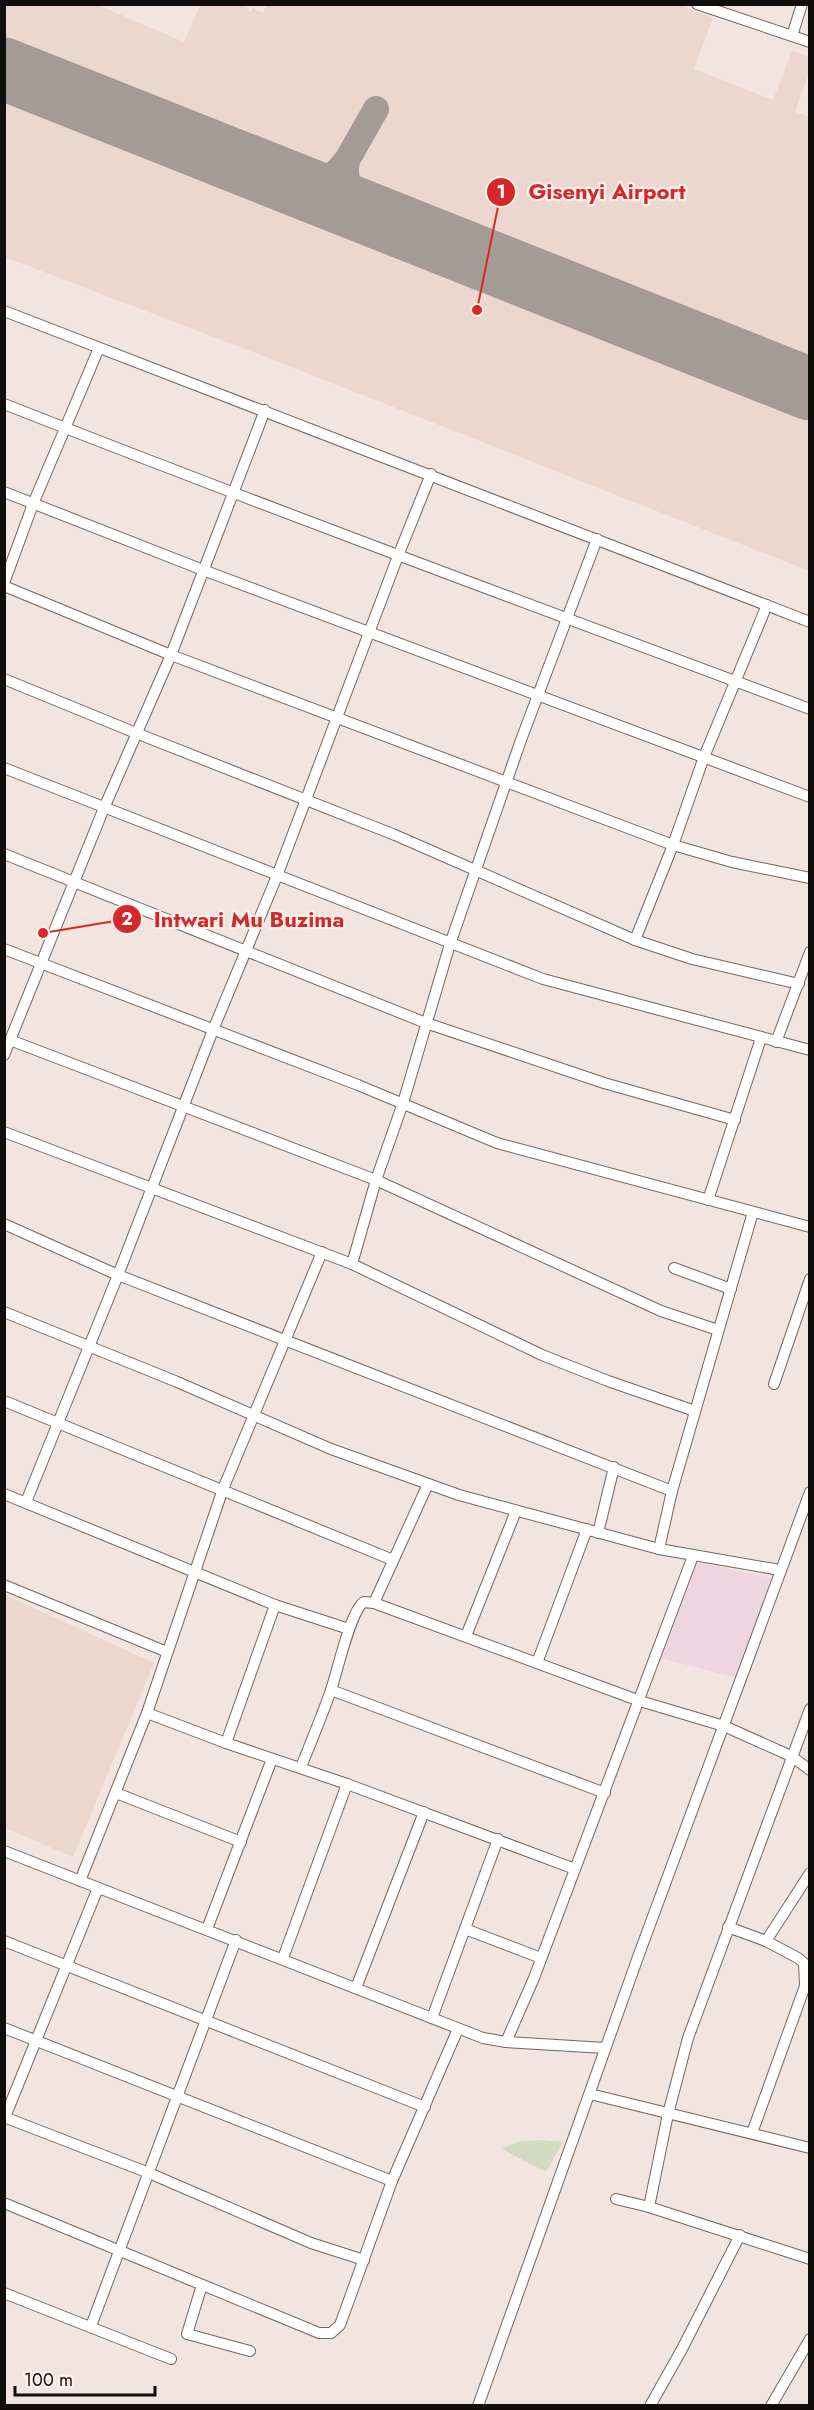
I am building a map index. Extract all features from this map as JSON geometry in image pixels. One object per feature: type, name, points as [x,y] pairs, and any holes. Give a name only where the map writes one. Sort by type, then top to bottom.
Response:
[{"type":"street","points":[[697,4],[721,9],[810,42]]},
{"type":"street","points":[[792,36],[802,4]]},
{"type":"street","points":[[4,311],[810,622]]},
{"type":"street","points":[[99,348],[33,504],[4,584],[171,655],[673,845],[732,862],[810,878]]},
{"type":"street","points":[[4,404],[398,556],[568,617],[810,709]]},
{"type":"street","points":[[4,1055],[104,808],[171,655],[265,410]]},
{"type":"street","points":[[26,1502],[118,1275],[213,1030],[277,876],[431,474]]},
{"type":"street","points":[[4,492],[203,570],[810,797]]},
{"type":"street","points":[[352,1264],[376,1180],[403,1103],[450,944],[475,870],[597,539]]},
{"type":"street","points":[[635,940],[673,845],[704,757],[767,605]]},
{"type":"street","points":[[4,678],[136,733],[307,799],[635,940],[692,959],[799,984]]},
{"type":"street","points":[[4,768],[543,979],[810,1050]]},
{"type":"street","points":[[4,854],[426,1023],[604,1083],[735,1120]]},
{"type":"street","points":[[4,949],[403,1103],[497,1143],[810,1227]]},
{"type":"street","points":[[776,1042],[810,952]]},
{"type":"street","points":[[708,1200],[761,1038]]},
{"type":"street","points":[[10,1040],[376,1180],[661,1311],[718,1330]]},
{"type":"street","points":[[4,1132],[352,1264],[542,1354],[608,1381],[695,1411]]},
{"type":"street","points":[[659,1549],[672,1491],[753,1212]]},
{"type":"street","points":[[4,1224],[118,1275],[672,1491]]},
{"type":"street","points":[[80,1881],[147,1713],[222,1490],[322,1252]]},
{"type":"street","points":[[674,1268],[731,1289]]},
{"type":"street","points":[[774,1384],[810,1279]]},
{"type":"street","points":[[4,1312],[255,1415],[331,1449],[428,1484],[516,1511],[659,1549],[780,1570]]},
{"type":"street","points":[[4,1401],[393,1560]]},
{"type":"street","points":[[537,1663],[592,1531],[614,1467]]},
{"type":"street","points":[[374,1604],[428,1484]]},
{"type":"street","points":[[478,2406],[605,2048],[810,1492]]},
{"type":"street","points":[[4,1494],[275,1605],[349,1629]]},
{"type":"street","points":[[466,1636],[516,1511]]},
{"type":"street","points":[[506,2042],[541,1958],[640,1701],[693,1556]]},
{"type":"street","points":[[4,1585],[167,1652]]},
{"type":"street","points":[[301,1767],[331,1690],[349,1629],[359,1605],[364,1602],[466,1636],[640,1701],[724,1725],[791,1756],[810,1770]]},
{"type":"street","points":[[226,1743],[275,1605]]},
{"type":"street","points":[[331,1690],[604,1793]]},
{"type":"street","points":[[649,2207],[668,2114],[688,2038],[810,1710]]},
{"type":"street","points":[[147,1713],[226,1743],[301,1767],[574,1869]]},
{"type":"street","points":[[207,1929],[272,1759]]},
{"type":"street","points":[[282,1958],[347,1784]]},
{"type":"street","points":[[116,1793],[241,1842]]},
{"type":"street","points":[[356,1988],[424,1812]]},
{"type":"street","points":[[432,2018],[498,1839]]},
{"type":"street","points":[[4,1851],[483,2038],[506,2042],[605,2048]]},
{"type":"street","points":[[766,1941],[810,1873]]},
{"type":"street","points":[[98,1888],[5,2117],[149,2173],[302,2240],[364,2260]]},
{"type":"street","points":[[728,1927],[766,1941],[798,1958],[804,1963],[807,1987],[752,2133]]},
{"type":"street","points":[[465,1929],[541,1958]]},
{"type":"street","points":[[91,2326],[236,1940]]},
{"type":"street","points":[[4,1941],[425,2108]]},
{"type":"street","points":[[4,2028],[178,2094],[392,2181]]},
{"type":"street","points":[[4,2203],[119,2248],[202,2285],[319,2332],[331,2333],[340,2325],[392,2181],[458,2029]]},
{"type":"street","points":[[590,2094],[810,2148]]},
{"type":"street","points":[[616,2199],[740,2235],[810,2259]]},
{"type":"street","points":[[650,2406],[740,2235]]},
{"type":"street","points":[[202,2285],[187,2334],[250,2351]]},
{"type":"street","points":[[4,2293],[171,2359]]},
{"type":"street","points":[[771,2406],[810,2339]]},
{"type":"shaded area","points":[[267,4],[681,5],[713,18],[694,69],[773,100],[792,51],[809,57],[809,73],[795,112],[810,117],[809,571],[284,364],[5,257],[5,5],[98,5],[184,42],[200,5],[241,5],[249,8],[251,12],[252,8],[263,13]]},
{"type":"shaded area","points":[[696,1562],[772,1578],[737,1678],[660,1658]]},
{"type":"shaded area","points":[[5,1595],[154,1663],[73,1857],[5,1828]]},
{"type":"green space","points":[[543,2140],[563,2142],[546,2172],[502,2149],[517,2142]]},
{"type":"taxiway","points":[[373,215],[351,191],[346,169],[347,160],[376,109]]},
{"type":"taxiway","points":[[287,181],[314,183],[327,179],[347,160]]},
{"type":"runway","points":[[4,69],[810,389]]},
{"type":"place","name":"Gisenyi Airport","points":[[477,310]]},
{"type":"place","name":"Intwari Mu Buzima","points":[[43,933]]}]
